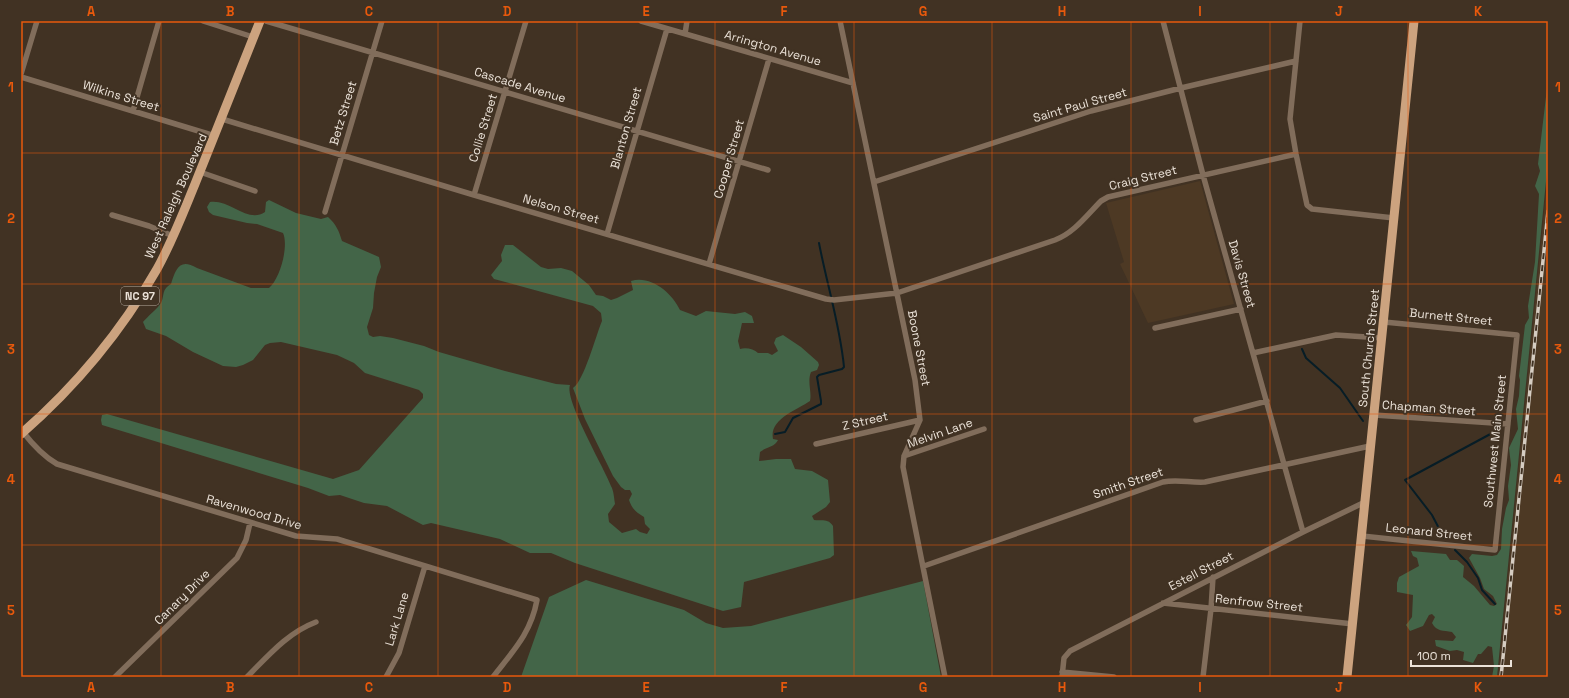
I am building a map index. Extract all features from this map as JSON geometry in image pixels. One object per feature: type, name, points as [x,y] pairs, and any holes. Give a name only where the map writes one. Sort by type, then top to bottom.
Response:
[{"type":"main road","name":"West Raleigh Boulevard","points":[[22,433],[66,392],[116,332],[157,268],[173,236],[200,172],[260,21]]},
{"type":"main road","name":"South Church Street","points":[[1347,677],[1414,21]]},
{"type":"street","points":[[21,75],[36,21]]},
{"type":"street","points":[[134,111],[160,21]]},
{"type":"street","points":[[203,21],[254,36]]},
{"type":"street","name":"Cascade Avenue","points":[[266,21],[637,131],[739,163],[768,170]]},
{"type":"street","name":"Betz Street","points":[[325,212],[382,21]]},
{"type":"street","name":"Collie Street","points":[[474,195],[526,21]]},
{"type":"street","name":"Arrington Avenue","points":[[641,21],[853,83]]},
{"type":"street","points":[[684,34],[687,21]]},
{"type":"street","name":"Boone Street","points":[[840,21],[915,380],[920,420]]},
{"type":"street","name":"Davis Street","points":[[1162,21],[1303,532]]},
{"type":"street","points":[[1300,21],[1290,119],[1307,205],[1312,209],[1394,218]]},
{"type":"street","name":"Blanton Street","points":[[607,234],[667,29]]},
{"type":"street","name":"Cooper Street","points":[[709,264],[769,59]]},
{"type":"street","name":"Saint Paul Street","points":[[874,182],[1091,111],[1296,61]]},
{"type":"street","name":"Wilkins Street","points":[[21,75],[215,136]]},
{"type":"street","name":"Nelson Street","points":[[222,119],[826,299],[843,300],[897,293]]},
{"type":"street","name":"Craig Street","points":[[897,293],[1064,237],[1108,197],[1203,174],[1296,154]]},
{"type":"street","points":[[200,172],[255,191]]},
{"type":"street","points":[[112,215],[149,226],[173,236]]},
{"type":"street","points":[[1155,328],[1241,309]]},
{"type":"street","name":"Burnett Street","points":[[1384,322],[1517,335]]},
{"type":"street","points":[[1254,353],[1336,335],[1382,338]]},
{"type":"street","name":"Southwest Main Street","points":[[1495,550],[1517,335]]},
{"type":"street","points":[[1196,420],[1267,401]]},
{"type":"street","name":"Chapman Street","points":[[1374,415],[1508,424]]},
{"type":"street","points":[[920,420],[904,456],[903,467],[945,677]]},
{"type":"street","name":"Z Street","points":[[816,444],[920,420]]},
{"type":"street","name":"Melvin Lane","points":[[904,456],[984,430]]},
{"type":"street","name":"Ravenwood Drive","points":[[22,433],[42,454],[57,464],[250,523],[296,536],[336,539],[538,600],[535,612],[525,635],[493,677]]},
{"type":"street","name":"Smith Street","points":[[924,566],[1163,482],[1173,480],[1195,483],[1205,482],[1370,446]]},
{"type":"street","name":"Estell Street","points":[[1062,675],[1064,658],[1070,651],[1213,577],[1365,502]]},
{"type":"street","name":"Canary Drive","points":[[115,677],[237,558],[246,540],[250,523]]},
{"type":"street","name":"Leonard Street","points":[[1362,536],[1495,550]]},
{"type":"street","name":"Lark Lane","points":[[386,677],[399,653],[425,566]]},
{"type":"street","points":[[1203,677],[1213,577]]},
{"type":"street","name":"Renfrow Street","points":[[1163,603],[1353,624]]},
{"type":"street","points":[[247,677],[287,638],[305,626],[316,622]]},
{"type":"street","points":[[1062,675],[1114,677]]},
{"type":"shaded area","points":[[1548,172],[1548,677],[1498,677]]},
{"type":"shaded area","points":[[1200,181],[1234,304],[1148,323],[1120,264],[1124,262],[1106,203]]},
{"type":"green space","points":[[1548,80],[1548,161],[1497,677],[1492,677],[1494,666],[1492,647],[1488,646],[1481,654],[1478,654],[1473,663],[1463,660],[1464,652],[1457,650],[1450,651],[1436,646],[1435,640],[1453,641],[1456,637],[1452,632],[1436,628],[1432,623],[1435,617],[1432,614],[1429,615],[1423,626],[1410,631],[1406,625],[1412,617],[1413,595],[1397,592],[1397,583],[1399,577],[1419,566],[1417,558],[1413,556],[1411,551],[1446,554],[1450,560],[1457,560],[1464,566],[1463,577],[1474,586],[1490,605],[1494,606],[1497,604],[1493,596],[1484,589],[1469,558],[1472,554],[1497,555],[1501,549],[1502,529],[1509,500],[1508,486],[1511,465],[1509,448],[1518,429],[1516,409],[1519,396],[1519,376],[1525,325],[1529,318],[1528,306],[1535,262],[1539,194],[1535,186],[1540,171],[1538,164]]},
{"type":"green space","points":[[269,200],[296,213],[321,219],[328,217],[337,228],[342,241],[379,257],[381,267],[377,277],[373,308],[367,327],[369,335],[373,337],[380,336],[393,338],[505,371],[556,384],[570,385],[573,405],[613,490],[615,504],[608,514],[609,522],[622,533],[636,529],[647,534],[650,529],[645,524],[644,517],[631,506],[629,500],[632,494],[630,490],[625,490],[621,487],[613,476],[585,419],[573,388],[581,377],[589,357],[602,321],[601,313],[593,306],[494,279],[491,275],[502,261],[501,255],[505,245],[513,245],[541,267],[548,269],[561,268],[572,271],[589,285],[596,295],[603,296],[611,300],[633,290],[631,281],[639,280],[653,283],[660,287],[672,297],[680,310],[696,316],[706,311],[735,314],[745,312],[752,316],[754,323],[742,323],[738,341],[740,349],[745,348],[754,350],[758,353],[768,353],[772,355],[778,351],[774,343],[776,338],[783,335],[801,347],[818,362],[819,365],[817,370],[811,372],[810,376],[810,401],[785,416],[775,426],[773,439],[778,440],[775,444],[760,452],[759,461],[791,459],[795,469],[812,471],[828,480],[830,502],[826,507],[812,516],[814,520],[825,520],[833,526],[834,555],[830,558],[744,582],[741,607],[723,611],[575,563],[551,553],[530,553],[500,539],[431,523],[423,525],[387,506],[364,503],[340,495],[329,496],[308,488],[102,425],[102,415],[107,414],[333,479],[359,470],[423,398],[423,394],[419,390],[365,373],[354,363],[337,355],[281,342],[270,343],[265,345],[253,360],[243,365],[236,367],[223,366],[193,352],[166,336],[146,329],[143,322],[161,303],[164,291],[171,284],[177,269],[183,264],[191,265],[251,288],[269,288],[273,284],[280,270],[284,254],[285,239],[283,233],[257,224],[213,215],[209,212],[207,207],[210,202],[217,202],[245,213],[259,215],[265,212],[266,202]]},
{"type":"green space","points":[[586,580],[684,610],[706,623],[723,628],[751,626],[923,581],[941,677],[521,677],[549,597]]},
{"type":"waterway","points":[[775,434],[785,432],[793,418],[821,404],[817,377],[819,375],[842,369],[844,367],[836,320],[819,243]]},
{"type":"waterway","points":[[1302,349],[1306,358],[1340,388],[1363,421]]},
{"type":"waterway","points":[[1444,538],[1432,515],[1405,480],[1496,431]]},
{"type":"waterway","points":[[1455,550],[1467,562],[1478,578],[1482,590],[1495,604]]},
{"type":"railway","points":[[1501,677],[1548,211]]}]
